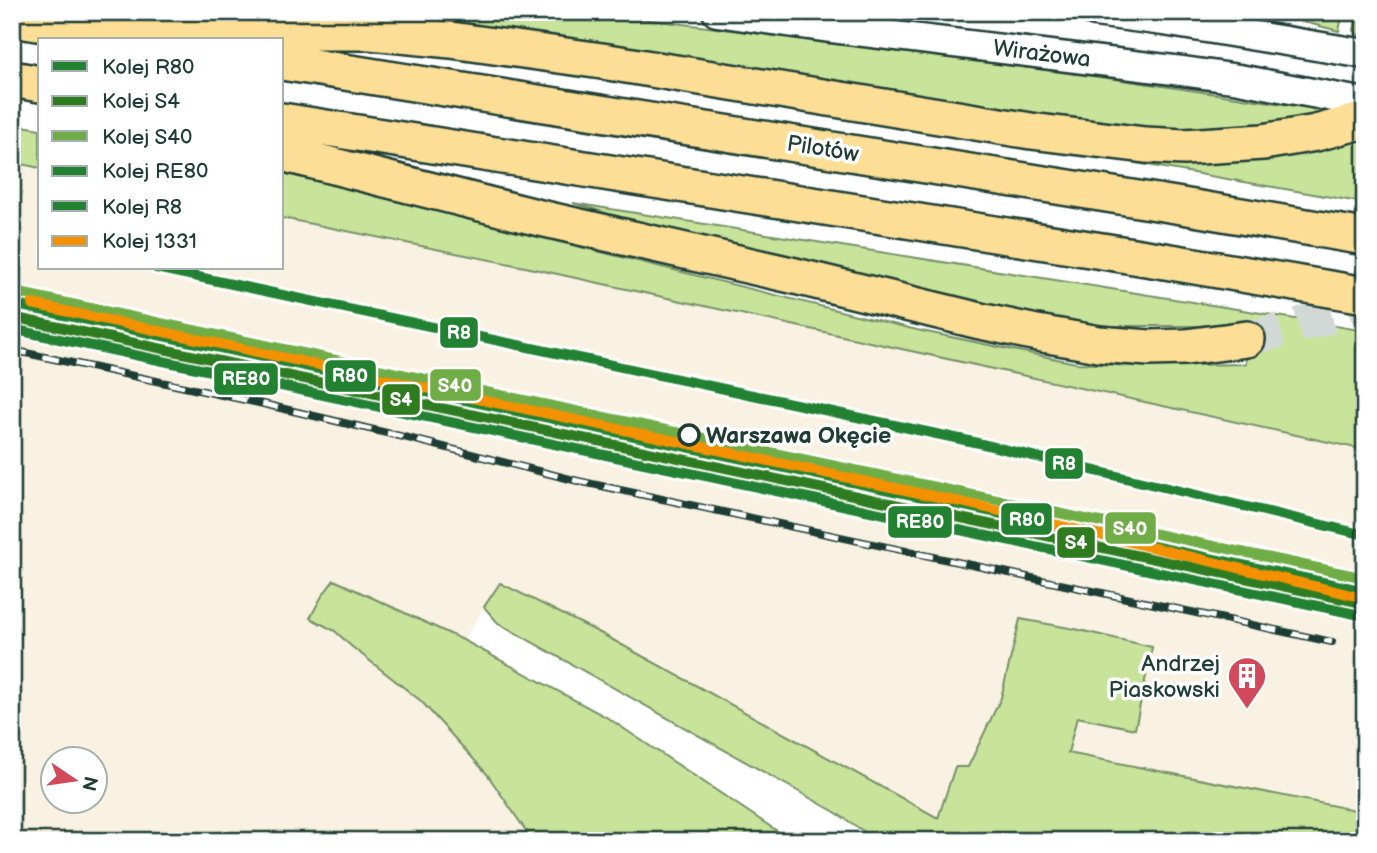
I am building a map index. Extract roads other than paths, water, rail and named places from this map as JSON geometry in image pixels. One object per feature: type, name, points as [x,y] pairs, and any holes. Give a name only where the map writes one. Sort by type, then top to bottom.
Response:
[{"type":"highway","points":[[12,19],[135,38]]},
{"type":"highway","points":[[98,32],[382,33],[602,61],[958,119],[1145,145],[1243,145],[1316,133],[1365,120]]},
{"type":"highway","name":"Pilotów","points":[[284,62],[1169,203],[1365,237]]},
{"type":"highway","points":[[12,79],[38,84]]},
{"type":"highway","points":[[284,121],[1365,295]]},
{"type":"highway","points":[[284,154],[536,217],[1037,333],[1099,344],[1149,348],[1186,347],[1247,339]]},
{"type":"main road","name":"Wirażowa","points":[[717,12],[1239,79],[1365,103]]},
{"type":"main road","name":"Wirażowa","points":[[1095,12],[1365,54]]},
{"type":"tunnel","points":[[1247,339],[1365,307]]},
{"type":"railway","points":[[12,332],[1365,619]]},
{"type":"railway","points":[[12,350],[259,403],[578,481],[1332,642]]},
{"type":"rail line","name":"R8","points":[[165,270],[974,442],[1365,535]]},
{"type":"rail line","name":"S40","points":[[15,292],[1365,578]]},
{"type":"rail line","name":"R80","points":[[12,304],[1365,591]]},
{"type":"rail line","name":"1331","points":[[32,304],[961,502],[1356,596]]},
{"type":"rail line","name":"S4","points":[[12,317],[1362,603]]},
{"type":"rail line","name":"RE80","points":[[12,329],[1360,615]]},
{"type":"place","name":"Warszawa Okęcie","points":[[689,435]]},
{"type":"place","name":"Andrzej Piaskowski","points":[[1247,710]]}]
